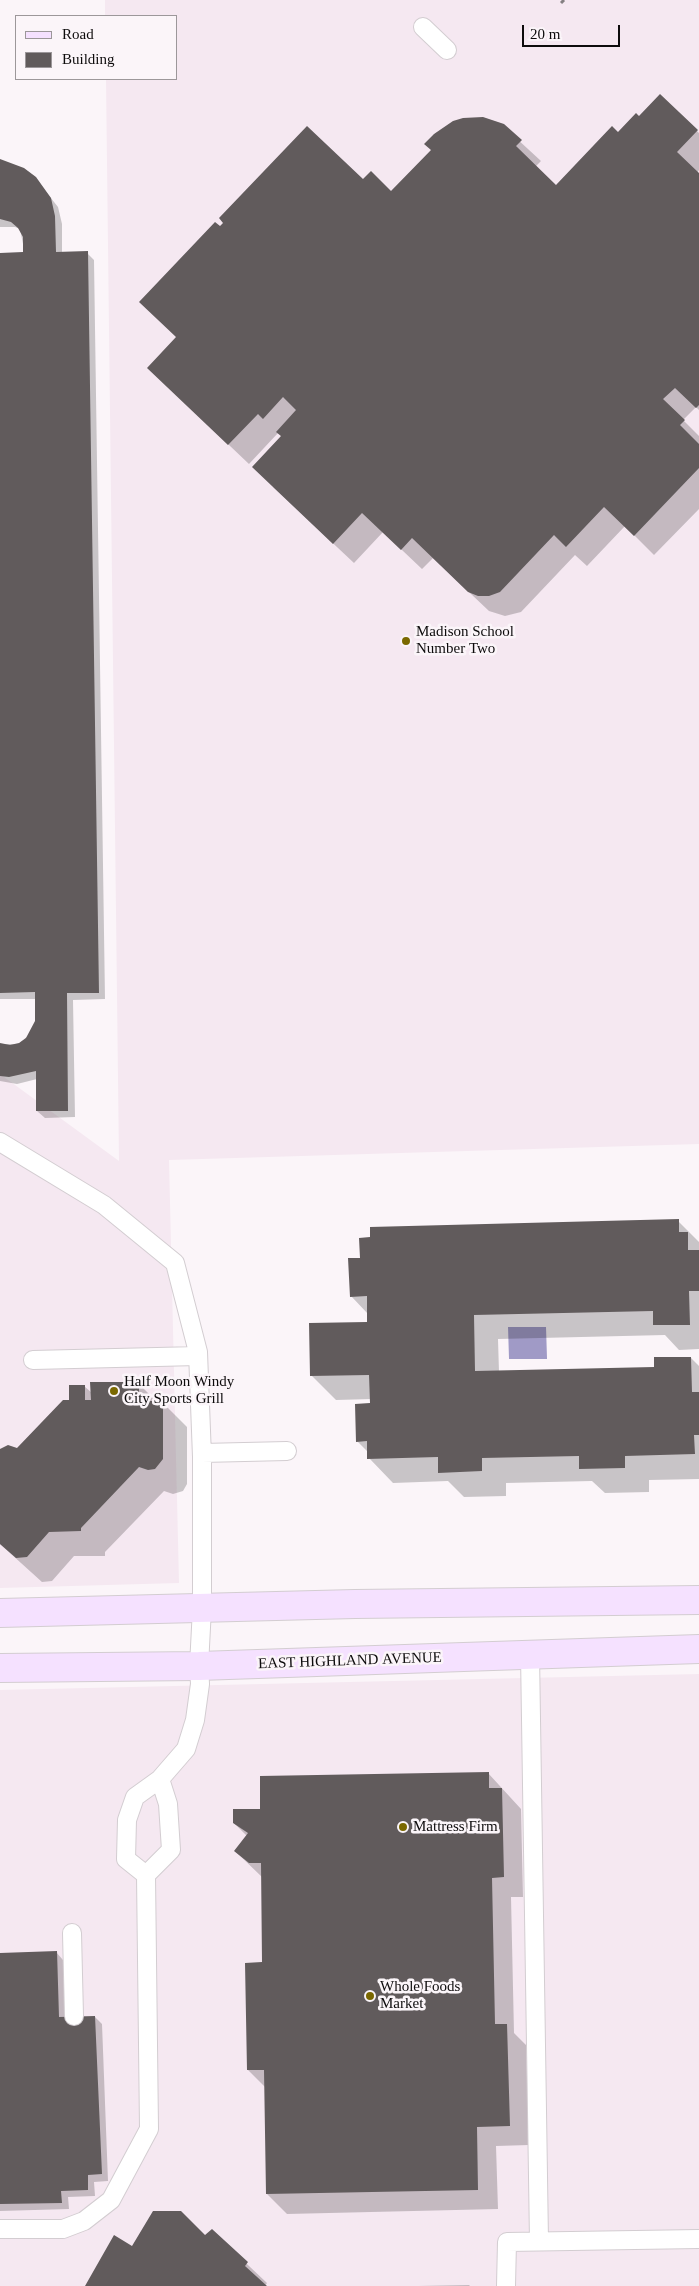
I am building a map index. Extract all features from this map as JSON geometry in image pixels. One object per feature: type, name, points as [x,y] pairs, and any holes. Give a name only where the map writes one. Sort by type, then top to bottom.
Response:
[{"type":"main road","points":[[0,1613],[699,1600]]},
{"type":"main road","name":"EAST HIGHLAND AVENUE","points":[[0,1668],[199,1666],[699,1649]]},
{"type":"lane","points":[[423,27],[447,50]]},
{"type":"lane","points":[[0,1142],[104,1205],[175,1263],[198,1356],[202,1454],[200,1684],[195,1720],[186,1749],[160,1780],[135,1797],[127,1820],[126,1858],[146,1876]]},
{"type":"lane","points":[[33,1360],[198,1356]]},
{"type":"lane","points":[[202,1454],[287,1451]]},
{"type":"lane","points":[[530,1654],[539,2241]]},
{"type":"lane","points":[[0,2230],[62,2229],[84,2221],[111,2200],[149,2129],[146,1876],[171,1850],[168,1804],[160,1780]]},
{"type":"lane","points":[[72,1933],[74,2016]]},
{"type":"lane","points":[[506,2286],[507,2242],[699,2239]]},
{"type":"shaded area","name":"Madison School Number Two","points":[[105,0],[699,0],[699,1144],[169,1160],[179,1583],[0,1588],[0,1074],[119,1161],[106,80],[178,80],[178,15],[105,15]]},
{"type":"shaded area","points":[[508,1327],[546,1327],[547,1359],[509,1359]]},
{"type":"shaded area","points":[[699,1674],[699,2286],[0,2286],[0,1690]]},
{"type":"building","points":[[660,94],[698,130],[677,152],[699,173],[699,405],[696,408],[675,388],[663,399],[685,420],[680,425],[699,444],[699,468],[634,536],[604,507],[566,547],[554,535],[500,592],[489,596],[478,596],[468,592],[412,538],[401,550],[362,513],[333,544],[252,467],[281,436],[276,432],[296,410],[283,397],[263,419],[258,414],[228,445],[147,368],[176,337],[139,302],[215,222],[220,226],[223,223],[219,218],[307,126],[363,179],[371,171],[391,191],[431,150],[424,144],[434,134],[453,121],[463,118],[483,117],[504,124],[522,140],[516,146],[556,185],[612,126],[618,132],[636,113],[639,116]]},
{"type":"building","points":[[0,159],[24,168],[36,177],[51,198],[55,216],[56,252],[88,251],[99,993],[67,993],[68,1111],[36,1111],[36,1071],[9,1077],[0,1076],[0,1043],[10,1045],[19,1043],[26,1038],[35,1021],[35,992],[0,993],[0,253],[23,252],[23,237],[18,228],[11,222],[0,219]]},
{"type":"building","points":[[679,1219],[679,1232],[688,1232],[688,1250],[699,1250],[699,1291],[689,1291],[690,1325],[653,1325],[653,1311],[474,1315],[475,1371],[654,1367],[654,1357],[691,1357],[692,1392],[699,1392],[699,1435],[694,1435],[695,1454],[625,1456],[625,1468],[579,1469],[579,1456],[482,1458],[482,1471],[438,1473],[438,1457],[367,1459],[367,1441],[356,1442],[355,1404],[370,1403],[369,1375],[310,1376],[309,1323],[367,1322],[367,1296],[350,1297],[348,1258],[360,1258],[359,1238],[370,1237],[370,1227]]},
{"type":"building","points":[[90,1382],[139,1382],[139,1399],[142,1399],[142,1401],[163,1401],[163,1459],[155,1469],[148,1470],[139,1467],[81,1528],[81,1531],[49,1532],[27,1557],[16,1558],[0,1544],[0,1449],[8,1445],[17,1448],[63,1400],[69,1400],[69,1385],[85,1385],[85,1400],[91,1400]]},
{"type":"building","points":[[489,1772],[489,1788],[502,1788],[504,1877],[492,1878],[495,2024],[507,2024],[510,2126],[477,2127],[478,2190],[266,2194],[264,2070],[247,2070],[245,1963],[262,1962],[261,1863],[249,1863],[234,1851],[248,1833],[233,1823],[233,1809],[260,1809],[260,1776]]},
{"type":"building","points":[[57,1951],[59,2017],[95,2016],[102,2174],[88,2175],[88,2190],[61,2191],[62,2203],[0,2204],[0,1953]]},
{"type":"building","points":[[153,2211],[181,2211],[205,2235],[212,2229],[248,2262],[245,2266],[267,2286],[85,2286],[114,2235],[132,2246]]},
{"type":"place","name":"Madison School Number Two","points":[[406,641]]},
{"type":"place","name":"Half Moon Windy City Sports Grill","points":[[114,1391]]},
{"type":"place","name":"Mattress Firm","points":[[403,1827]]},
{"type":"place","name":"Whole Foods Market","points":[[370,1996]]}]
